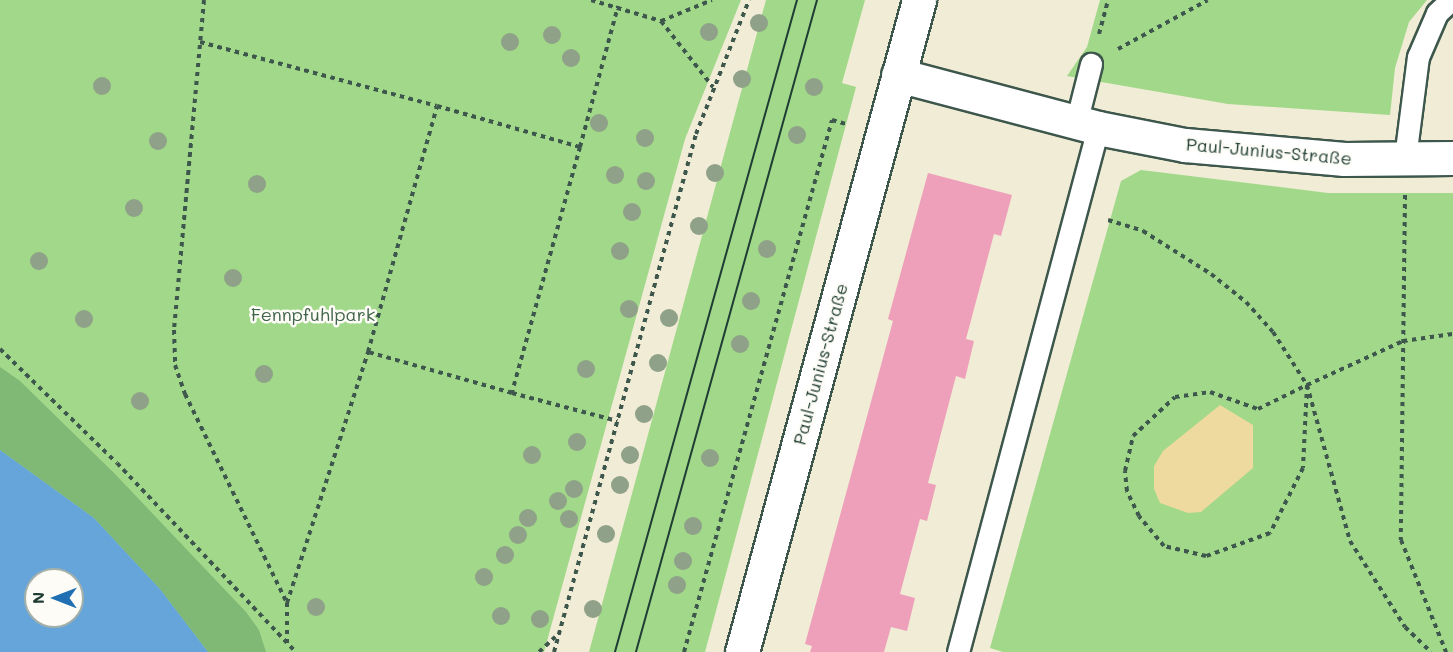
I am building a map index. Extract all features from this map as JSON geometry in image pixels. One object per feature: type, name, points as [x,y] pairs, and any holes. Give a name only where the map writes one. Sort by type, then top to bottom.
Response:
[{"type":"street","name":"Paul-Junius-Straße","points":[[742,652],[919,0]]},
{"type":"street","name":"Paul-Junius-Straße","points":[[898,75],[1087,126],[1258,154],[1453,158]]},
{"type":"lane","points":[[1405,158],[1418,57],[1437,13],[1451,0]]},
{"type":"lane","points":[[958,652],[1087,126],[1091,64]]},
{"type":"path","points":[[204,0],[174,330],[175,365],[185,394],[287,603]]},
{"type":"path","points":[[591,0],[618,6],[661,21],[713,87]]},
{"type":"path","points":[[661,21],[712,0]]},
{"type":"path","points":[[554,652],[696,134],[749,0]]},
{"type":"path","points":[[1091,64],[1208,0]]},
{"type":"path","points":[[512,393],[618,6]]},
{"type":"path","points":[[200,42],[580,147]]},
{"type":"path","points":[[287,644],[287,603],[368,352],[437,106]]},
{"type":"path","points":[[684,652],[832,120],[882,135]]},
{"type":"path","points":[[1405,158],[1401,540],[1446,652]]},
{"type":"path","points":[[1105,219],[1143,231],[1246,302],[1273,332],[1307,385],[1350,541],[1404,627],[1431,652]]},
{"type":"path","points":[[1307,385],[1303,468],[1270,533],[1206,556],[1164,546],[1139,516],[1127,491],[1125,471],[1133,436],[1174,397],[1210,392],[1258,409],[1307,385],[1403,341],[1453,334]]},
{"type":"path","points":[[0,349],[117,463],[296,652]]},
{"type":"path","points":[[368,352],[617,421]]},
{"type":"path","points":[[539,652],[559,634]]},
{"type":"green space","name":"Fennpfuhlpark","points":[[0,0],[741,0],[685,139],[544,652],[0,652]]},
{"type":"green space","points":[[766,0],[865,0],[842,83],[856,87],[705,652],[589,652]]},
{"type":"green space","points":[[1100,0],[1427,0],[1409,22],[1395,68],[1390,115],[1228,104],[1067,76],[1087,47]]},
{"type":"green space","points":[[1141,170],[1328,193],[1453,193],[1453,652],[1003,652],[990,648],[1121,181]]},
{"type":"green space","points":[[0,367],[20,381],[115,474],[246,612],[259,630],[266,652],[208,652],[160,589],[94,518],[0,450]]},
{"type":"sand","points":[[1220,405],[1253,425],[1253,468],[1201,512],[1188,513],[1160,503],[1154,489],[1154,466],[1163,451]]},
{"type":"water","points":[[0,450],[94,518],[160,589],[208,652],[0,652]]},
{"type":"building","points":[[928,173],[1012,195],[1001,236],[994,234],[966,339],[974,341],[965,379],[956,376],[928,483],[936,485],[927,521],[920,519],[900,594],[915,598],[907,631],[891,627],[884,652],[810,652],[812,646],[805,644],[893,321],[888,319]]},
{"type":"tram line","points":[[615,652],[797,0]]},
{"type":"tram line","points":[[636,652],[817,0]]}]
